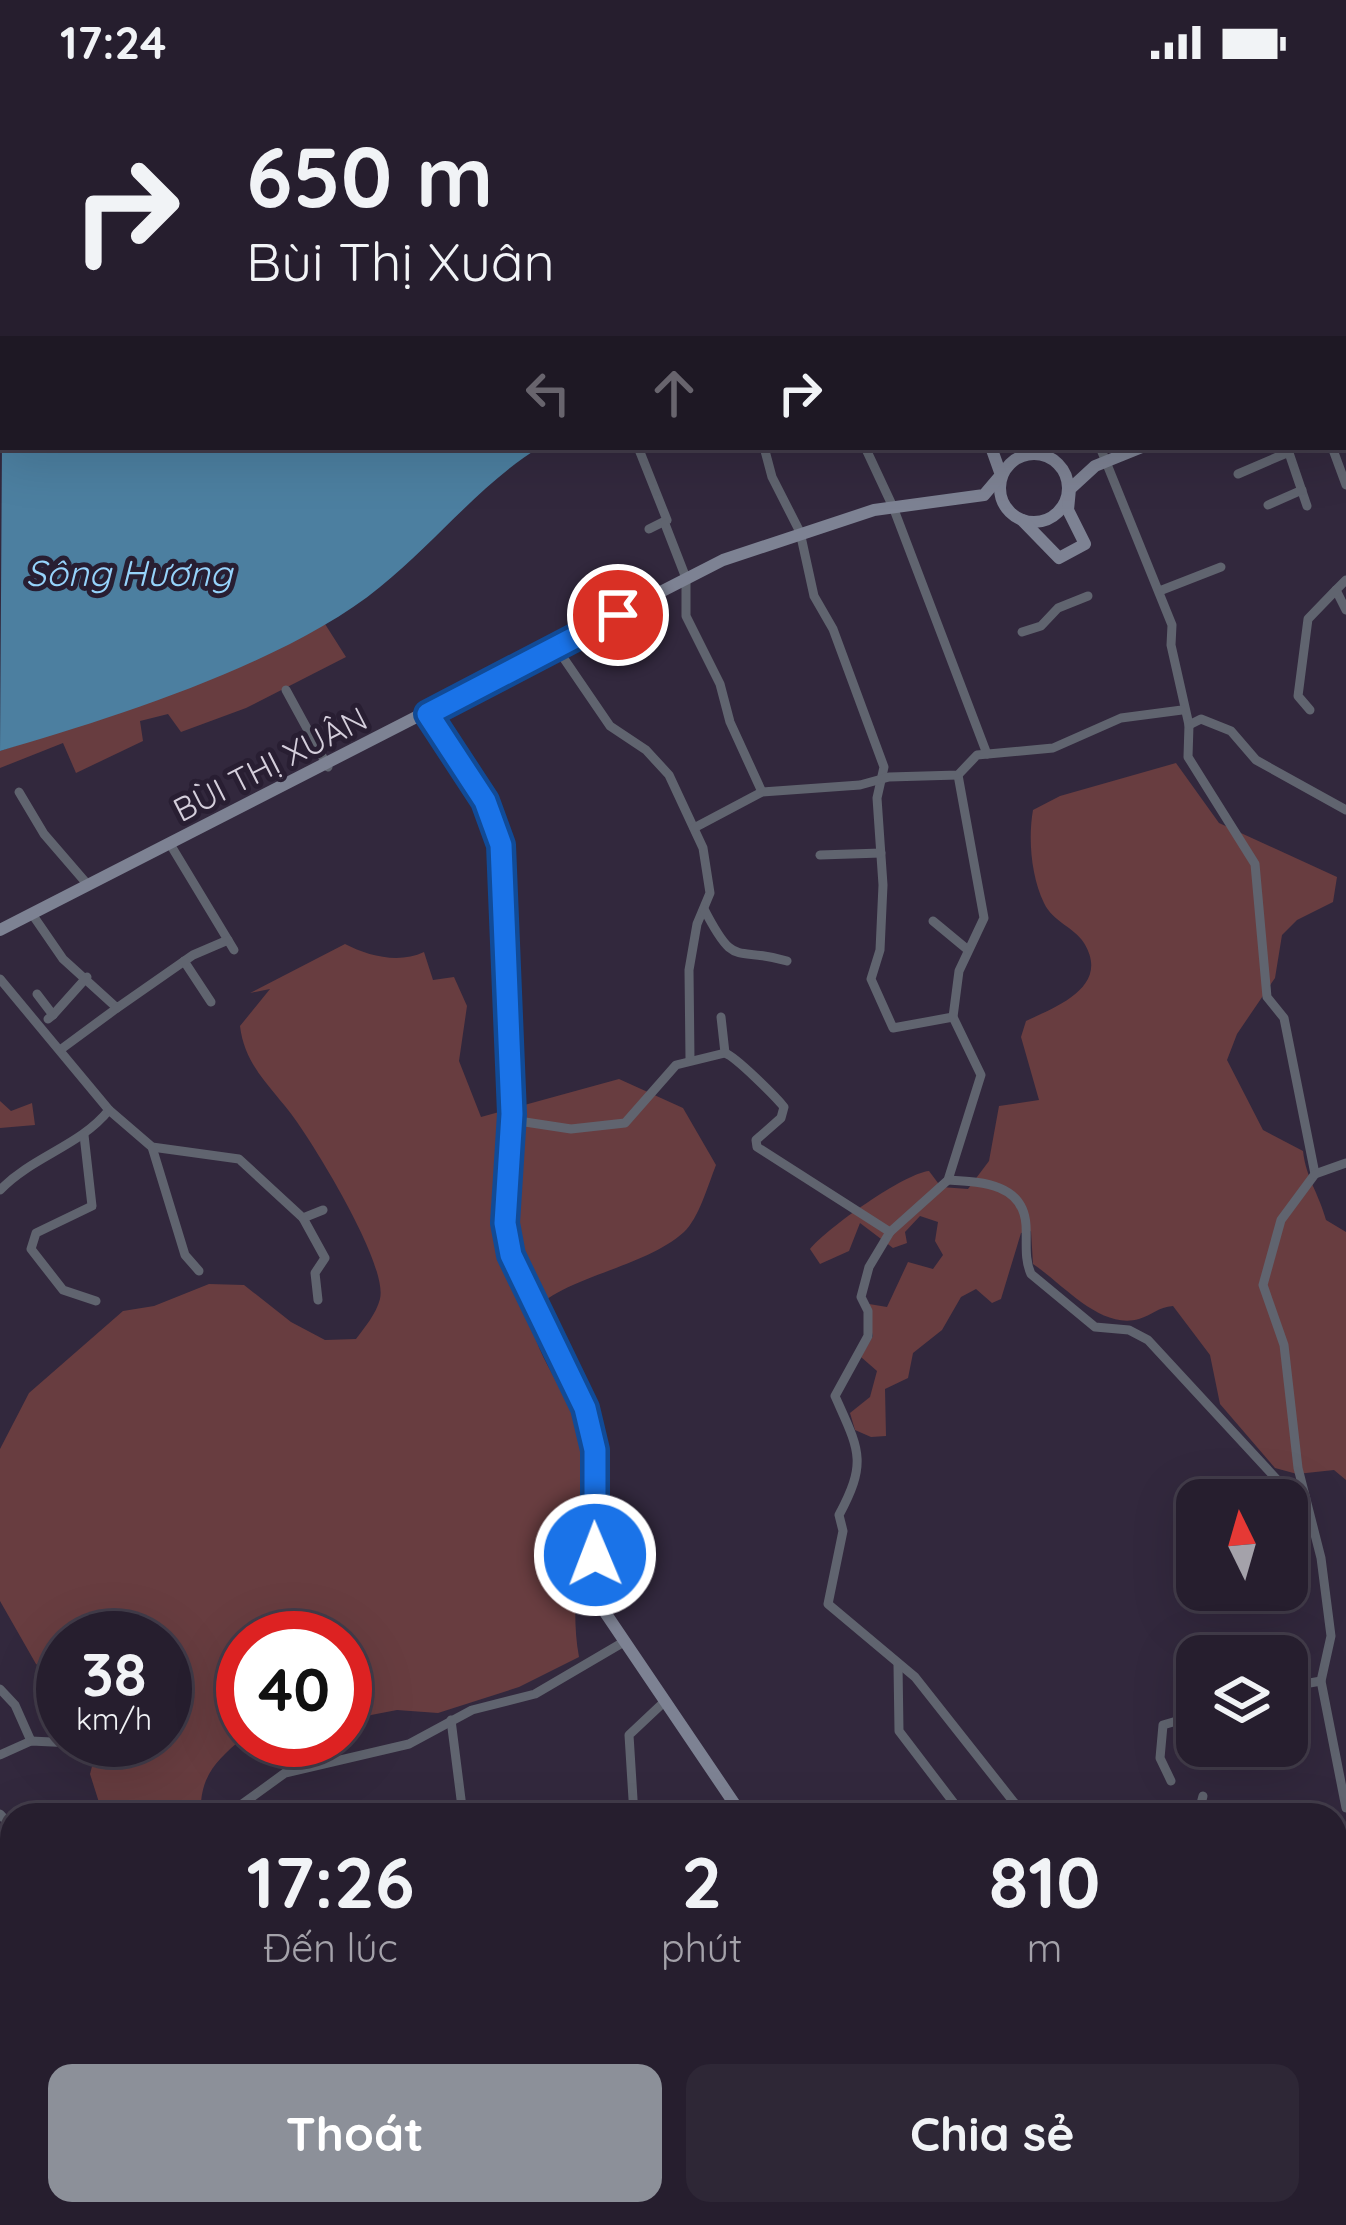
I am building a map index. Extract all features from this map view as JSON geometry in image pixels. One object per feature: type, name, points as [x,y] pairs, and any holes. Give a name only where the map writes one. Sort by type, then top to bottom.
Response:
[{"type":"street","points":[[640,450],[651,470],[686,578],[686,616],[720,684],[730,722],[762,792]]},
{"type":"street","points":[[765,450],[772,477],[800,532],[814,596],[833,629],[884,767],[880,778],[880,950],[872,979],[896,1029],[952,1017]]},
{"type":"street","points":[[866,450],[893,507],[987,754]]},
{"type":"street","points":[[992,450],[1001,475],[1000,497],[1059,558],[1085,544],[1067,499],[1066,475],[1040,453]]},
{"type":"street","points":[[1100,450],[1100,464],[1162,590],[1172,625],[1182,710],[1190,725],[1188,757],[1255,864],[1267,997],[1284,1018],[1315,1174]]},
{"type":"street","points":[[965,499],[1017,518],[1044,521],[1067,499],[1078,479],[1135,450]]},
{"type":"street","points":[[1238,474],[1288,450],[1307,506]]},
{"type":"street","points":[[1333,450],[1346,485]]},
{"type":"street","points":[[965,499],[983,495],[1016,458],[1040,453],[1100,464]]},
{"type":"street","points":[[1268,505],[1302,490]]},
{"type":"street","name":"BÙI THỊ XUÂN","points":[[0,930],[328,767],[686,578],[800,532],[893,507],[965,499]]},
{"type":"street","points":[[649,529],[665,524]]},
{"type":"street","points":[[1162,590],[1221,567]]},
{"type":"street","points":[[1310,710],[1298,696],[1308,619],[1346,580]]},
{"type":"street","points":[[1336,590],[1346,610]]},
{"type":"street","points":[[1022,632],[1041,626],[1058,608],[1088,596]]},
{"type":"street","points":[[556,647],[610,726],[646,750],[669,776],[694,828],[709,887],[689,970],[690,1059]]},
{"type":"street","points":[[286,691],[328,767]]},
{"type":"street","points":[[694,828],[762,792],[880,778],[958,775],[977,755],[1053,748],[1121,718],[1182,710]]},
{"type":"street","points":[[428,714],[485,801],[501,845],[512,1120],[505,1223],[511,1255],[585,1408],[595,1450],[596,1599],[734,1803]]},
{"type":"street","points":[[1190,725],[1201,719],[1231,731],[1256,760],[1346,810]]},
{"type":"street","points":[[958,775],[984,913],[968,950],[952,1017],[981,1075],[949,1180],[890,1232],[868,1267],[861,1297],[868,1311],[868,1336],[835,1396],[859,1448],[858,1480],[838,1515],[843,1531],[828,1604],[914,1677],[1014,1803]]},
{"type":"street","points":[[19,792],[44,834],[88,885]]},
{"type":"street","points":[[60,1050],[184,961],[231,945],[170,844]]},
{"type":"street","points":[[820,855],[881,853]]},
{"type":"street","points":[[704,909],[718,936],[736,953],[787,961]]},
{"type":"street","points":[[32,914],[63,959],[118,1008]]},
{"type":"street","points":[[933,920],[968,950]]},
{"type":"street","points":[[184,961],[212,1002]]},
{"type":"street","points":[[40,1026],[87,977]]},
{"type":"street","points":[[0,979],[109,1110],[152,1147],[185,1255],[199,1271]]},
{"type":"street","points":[[37,994],[52,1016]]},
{"type":"street","points":[[721,1017],[725,1053]]},
{"type":"street","points":[[512,1120],[571,1129],[625,1123],[664,1076],[690,1059],[725,1053],[741,1060],[753,1082],[784,1107],[781,1118],[757,1140],[757,1147],[890,1232]]},
{"type":"street","points":[[0,1190],[23,1166],[84,1135],[109,1110]]},
{"type":"street","points":[[84,1135],[92,1206],[36,1233],[31,1249],[63,1290],[96,1301]]},
{"type":"street","points":[[152,1147],[239,1159],[303,1218],[325,1258],[315,1273],[318,1300]]},
{"type":"street","points":[[1345,1803],[1321,1681],[1331,1636],[1322,1558],[1286,1398],[1283,1345],[1263,1285],[1281,1220],[1315,1174],[1346,1163]]},
{"type":"street","points":[[949,1180],[996,1185],[1011,1194],[1026,1217],[1031,1274],[1095,1327],[1130,1330],[1148,1340],[1309,1514]]},
{"type":"street","points":[[303,1218],[323,1210]]},
{"type":"street","points":[[244,1803],[285,1774],[409,1744],[451,1720],[535,1694],[622,1643]]},
{"type":"street","points":[[898,1666],[899,1731],[954,1803]]},
{"type":"street","points":[[1308,1683],[1321,1681]]},
{"type":"street","points":[[0,1689],[15,1705],[31,1741]]},
{"type":"street","points":[[633,1803],[629,1735],[663,1703]]},
{"type":"street","points":[[451,1720],[462,1803]]},
{"type":"street","points":[[1171,1781],[1160,1758],[1163,1725],[1176,1721]]},
{"type":"street","points":[[0,1755],[36,1741]]},
{"type":"street","points":[[1201,1803],[1203,1796]]},
{"type":"shaded area","points":[[325,624],[346,657],[246,708],[181,732],[168,714],[140,721],[143,741],[76,773],[63,743],[0,768],[0,751],[176,691]]},
{"type":"shaded area","points":[[1176,763],[1219,823],[1337,877],[1333,902],[1297,920],[1282,935],[1275,978],[1237,1034],[1227,1060],[1263,1130],[1303,1151],[1326,1220],[1346,1232],[1346,1480],[1334,1470],[1297,1474],[1275,1468],[1220,1404],[1210,1355],[1173,1306],[1124,1321],[1096,1311],[1033,1264],[1031,1231],[1021,1233],[1001,1299],[992,1303],[976,1289],[961,1297],[942,1330],[913,1353],[908,1378],[885,1389],[886,1436],[871,1437],[855,1430],[850,1413],[870,1397],[877,1371],[861,1357],[873,1336],[863,1303],[887,1307],[908,1262],[933,1269],[943,1255],[935,1241],[938,1222],[920,1216],[905,1232],[907,1243],[893,1248],[860,1223],[849,1251],[820,1264],[810,1249],[867,1203],[918,1174],[929,1171],[941,1187],[968,1189],[989,1161],[999,1106],[1039,1100],[1021,1037],[1026,1021],[1076,993],[1091,972],[1084,943],[1053,915],[1036,881],[1033,810],[1060,796]]},
{"type":"shaded area","points":[[345,944],[384,957],[424,952],[433,980],[454,977],[467,1006],[459,1061],[481,1117],[619,1079],[683,1108],[716,1165],[699,1210],[684,1232],[645,1256],[558,1292],[531,1316],[540,1349],[572,1411],[582,1444],[584,1498],[575,1604],[579,1657],[519,1687],[438,1713],[397,1710],[372,1715],[372,1611],[216,1611],[216,1765],[202,1803],[99,1803],[92,1767],[192,1767],[192,1611],[36,1611],[36,1664],[0,1601],[0,1449],[29,1393],[123,1311],[154,1306],[209,1284],[244,1285],[291,1322],[325,1340],[356,1339],[380,1299],[373,1261],[335,1182],[254,1066],[243,1041],[240,1026],[270,989],[250,993]]},
{"type":"shaded area","points":[[0,1101],[11,1111],[32,1103],[35,1125],[0,1128]]},
{"type":"water","name":"Sông Hương","points":[[2,450],[536,450],[497,478],[380,587],[298,640],[199,685],[0,751]]},
{"type":"route","points":[[595,1555],[595,1450],[585,1408],[511,1255],[505,1223],[512,1114],[507,897],[501,845],[485,801],[428,714],[618,615]]}]
